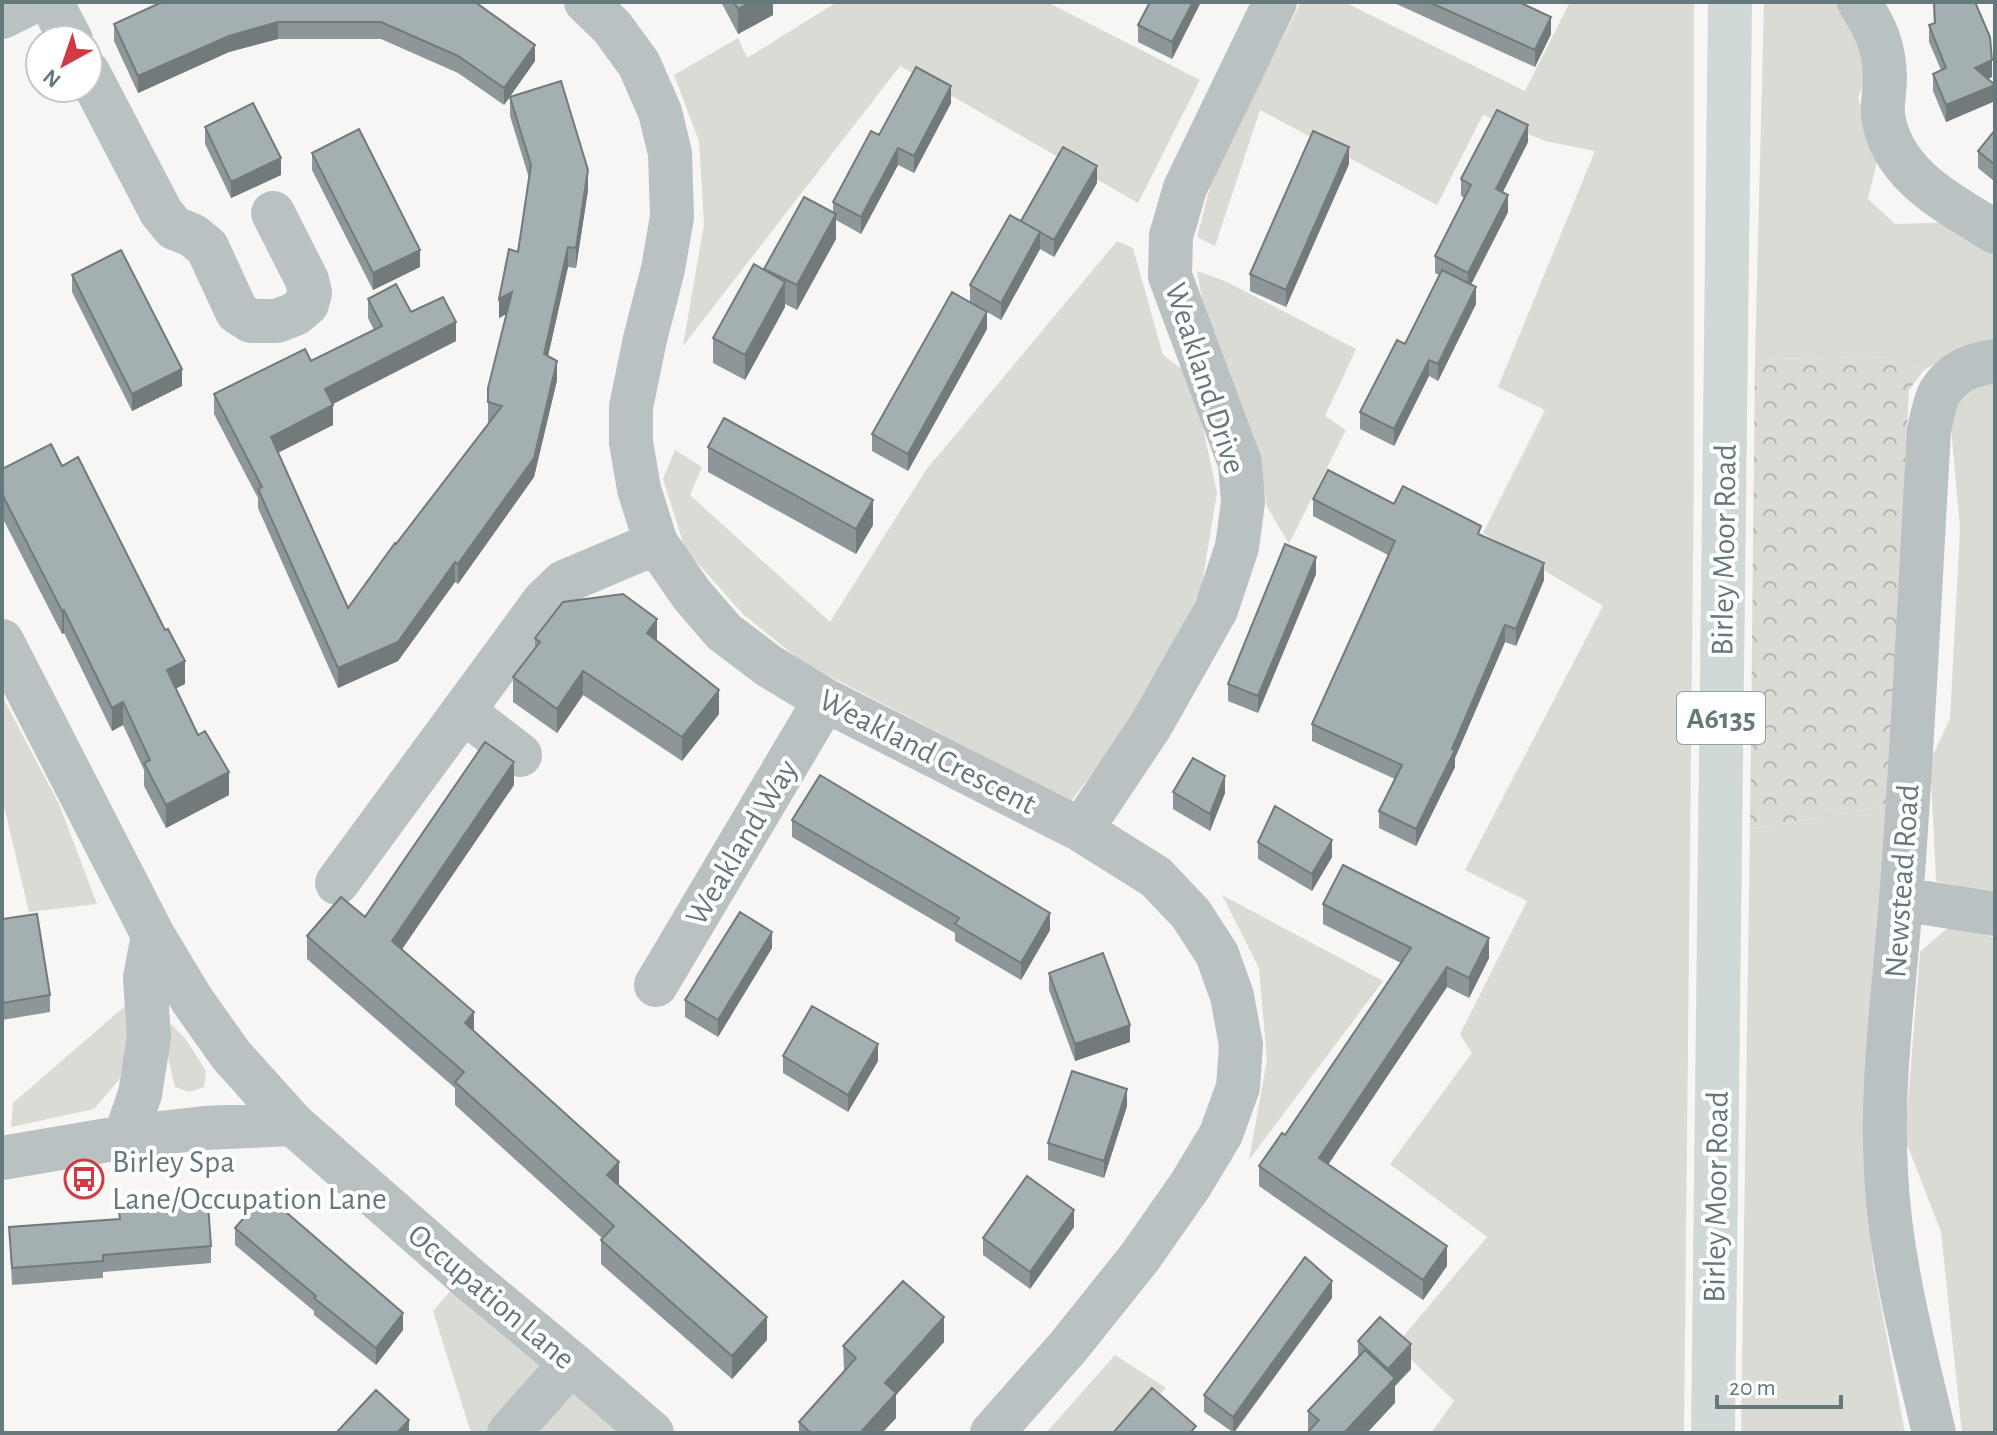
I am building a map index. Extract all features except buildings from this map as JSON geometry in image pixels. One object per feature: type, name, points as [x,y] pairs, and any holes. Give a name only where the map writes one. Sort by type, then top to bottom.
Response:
[{"type":"main road","name":"Birley Moor Road","points":[[1713,1433],[1730,2]]},
{"type":"street","points":[[2,17],[32,2]]},
{"type":"street","points":[[51,2],[63,24]]},
{"type":"street","name":"Weakland Crescent","points":[[586,2],[612,27],[639,64],[660,112],[670,153],[672,217],[631,407],[631,442],[639,489],[656,543],[692,595],[724,632],[769,666],[825,700],[1081,830],[1156,877],[1191,914],[1217,954],[1232,996],[1241,1045],[1238,1087],[1221,1134],[1191,1184],[1140,1257],[1068,1347],[992,1433]]},
{"type":"street","name":"Weakland Drive","points":[[1081,830],[1151,725],[1216,610],[1237,547],[1243,502],[1240,463],[1170,276],[1171,236],[1185,188],[1275,2]]},
{"type":"street","points":[[1859,2],[1883,49],[1883,114],[1892,148],[1916,178],[1995,232]]},
{"type":"street","points":[[104,103],[161,212],[174,228],[192,235],[207,247],[237,312],[251,321],[277,321],[295,314],[307,304],[310,293],[307,280],[273,213]]},
{"type":"street","name":"Newstead Road","points":[[1934,1433],[1893,1239],[1884,1112],[1901,899],[1929,430],[1939,393],[1953,377],[1971,365],[1995,361]]},
{"type":"street","points":[[337,883],[544,601],[564,582],[656,543]]},
{"type":"street","name":"Occupation Lane","points":[[2,641],[153,935],[192,1000],[231,1055],[293,1124],[652,1433]]},
{"type":"street","name":"Weakland Way","points":[[656,985],[825,700]]},
{"type":"street","points":[[463,711],[520,755]]},
{"type":"street","points":[[1901,899],[1995,914]]},
{"type":"street","points":[[125,1137],[140,1094],[149,1037],[145,978],[153,935]]},
{"type":"street","points":[[2,1158],[125,1137],[204,1128],[293,1124]]},
{"type":"street","points":[[509,1433],[571,1363]]},
{"type":"green space","points":[[837,2],[1047,2],[1200,80],[1138,203],[900,66],[683,346],[704,224],[699,141],[674,75],[738,38],[747,58]]},
{"type":"green space","points":[[1301,2],[1344,2],[1525,91],[1570,2],[1694,2],[1694,463],[1684,1433],[1431,1433],[1454,1401],[1396,1345],[1487,1237],[1390,1164],[1472,1053],[1460,1034],[1527,901],[1465,870],[1603,606],[1483,533],[1545,410],[1498,387],[1595,151],[1545,141],[1483,115],[1437,205],[1260,110],[1215,246],[1197,237],[1215,168]]},
{"type":"green space","points":[[1764,2],[1837,2],[1874,53],[1858,98],[1878,157],[1868,199],[1895,224],[1957,222],[1995,244],[1995,345],[1960,349],[1924,370],[1894,357],[1755,359]]},
{"type":"green space","points":[[1117,241],[1133,248],[1163,355],[1187,373],[1199,409],[1217,493],[1201,590],[1132,722],[1071,801],[802,662],[743,614],[685,549],[663,479],[675,450],[702,467],[690,495],[830,622],[926,470]]},
{"type":"green space","points":[[1197,271],[1225,281],[1356,349],[1325,416],[1346,430],[1289,544],[1267,507],[1255,446],[1208,333]]},
{"type":"green space","points":[[1895,357],[1924,370],[1909,390],[1889,805],[1750,829],[1755,359]]},
{"type":"green space","points":[[1995,374],[1995,895],[1936,881],[1930,761],[1950,719],[1960,528],[1949,406]]},
{"type":"green space","points":[[2,696],[59,804],[97,904],[29,912],[2,798]]},
{"type":"green space","points":[[1889,805],[1863,1151],[1873,1264],[1905,1433],[1741,1433],[1750,829]]},
{"type":"green space","points":[[1222,895],[1383,981],[1249,1160],[1267,1060],[1259,968]]},
{"type":"green space","points":[[1952,924],[1995,938],[1995,1433],[1962,1433],[1941,1232],[1905,1139],[1920,952]]},
{"type":"green space","points":[[125,1006],[131,1039],[119,1080],[94,1109],[11,1127],[13,1103]]},
{"type":"green space","points":[[171,1024],[185,1038],[206,1071],[204,1087],[189,1092],[175,1087],[166,1049]]},
{"type":"green space","points":[[451,1290],[619,1433],[471,1433],[433,1311]]},
{"type":"green space","points":[[1115,1355],[1166,1388],[1125,1433],[1046,1433]]},
{"type":"place","name":"Birley Spa Lane/Occupation Lane","points":[[84,1179]]}]
